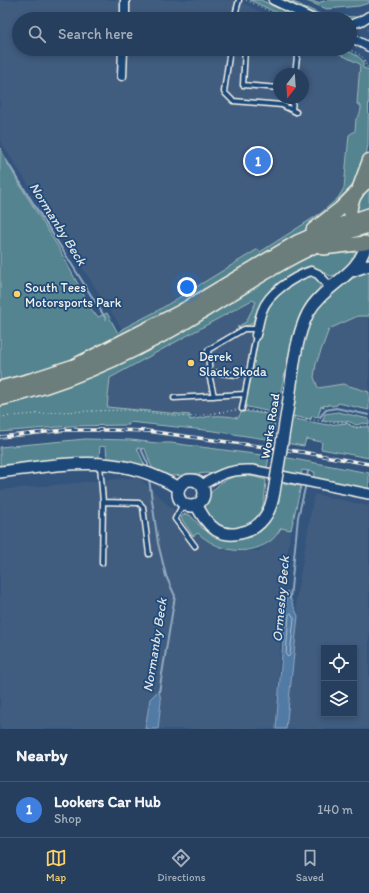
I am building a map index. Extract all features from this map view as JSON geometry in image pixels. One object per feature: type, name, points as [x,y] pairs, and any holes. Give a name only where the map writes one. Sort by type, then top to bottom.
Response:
[{"type":"highway","points":[[0,399],[28,392],[71,378],[104,364],[180,325],[297,248],[357,192]]},
{"type":"highway","points":[[0,388],[74,366],[96,356],[297,248],[352,225],[369,215]]},
{"type":"highway","points":[[352,225],[369,226]]},
{"type":"highway","points":[[297,248],[366,245]]},
{"type":"main road","points":[[366,245],[352,225],[350,210],[369,160]]},
{"type":"main road","points":[[357,192],[369,181]]},
{"type":"main road","name":"Works Road","points":[[197,506],[208,523],[216,530],[227,534],[236,534],[254,529],[266,517],[274,492],[297,347],[308,313],[318,299],[330,287],[351,271],[362,257],[366,245]]},
{"type":"main road","name":"Works Road","points":[[351,271],[369,265]]},
{"type":"main road","points":[[0,472],[74,463],[100,463],[134,469],[154,476],[178,488]]},
{"type":"main road","points":[[186,480],[197,481],[202,485],[204,494],[203,500],[197,506],[191,507],[183,504],[178,496],[178,488],[186,480]]},
{"type":"street","points":[[124,12],[125,0]]},
{"type":"street","points":[[273,0],[298,12]]},
{"type":"street","points":[[357,22],[369,16]]},
{"type":"street","points":[[357,41],[369,47]]},
{"type":"street","points":[[122,76],[123,56]]},
{"type":"street","points":[[256,332],[262,310],[271,298],[281,287],[300,275],[311,271],[318,274],[330,287]]},
{"type":"street","points":[[202,485],[236,469],[252,470],[316,482],[369,494]]},
{"type":"lane","points":[[236,12],[239,0]]},
{"type":"lane","points":[[229,56],[224,92],[233,101],[282,105],[294,111],[293,104]]},
{"type":"lane","points":[[245,56],[243,86],[273,88]]},
{"type":"lane","points":[[296,68],[297,56]]},
{"type":"lane","points":[[214,396],[208,350],[244,329],[256,332],[242,409]]},
{"type":"lane","points":[[210,372],[238,376]]},
{"type":"lane","points":[[174,398],[245,394]]},
{"type":"lane","points":[[100,463],[103,502],[102,563]]},
{"type":"lane","points":[[103,502],[141,504],[143,507],[150,554]]},
{"type":"lane","points":[[183,504],[175,520],[195,546]]},
{"type":"path","points":[[246,0],[271,12]]},
{"type":"path","points":[[357,54],[364,58],[366,67],[369,67]]},
{"type":"path","points":[[0,417],[59,412],[127,410],[189,417],[242,409],[280,415]]},
{"type":"path","points":[[288,416],[327,422],[344,422],[357,428],[365,425],[369,426]]},
{"type":"shaded area","points":[[0,0],[236,0],[261,12],[12,12],[12,56],[343,56],[360,64],[357,103],[361,106],[361,112],[360,116],[356,119],[355,131],[349,135],[344,188],[338,198],[321,213],[278,241],[260,252],[258,249],[157,311],[122,329],[0,141]]},
{"type":"shaded area","points":[[369,282],[369,402],[308,390],[325,326]]},
{"type":"shaded area","points":[[255,294],[265,306],[257,329],[238,422],[227,418],[107,407],[110,378]]},
{"type":"shaded area","points":[[138,477],[201,535],[223,550],[259,551],[293,514],[283,587],[276,729],[158,729],[161,701],[150,699],[145,729],[0,729],[0,490]]},
{"type":"shaded area","points":[[314,494],[369,506],[369,729],[286,729],[298,616],[296,600]]},
{"type":"green space","points":[[250,0],[261,0],[286,12],[275,12]]},
{"type":"green space","points":[[284,0],[289,0],[315,12],[311,12]]},
{"type":"green space","points":[[304,0],[311,0],[317,3],[328,0],[369,0],[369,3],[359,6],[327,9]]},
{"type":"green space","points":[[343,56],[357,56],[363,61],[363,68],[369,70],[368,145],[365,161],[350,192],[307,230],[193,300],[90,353],[39,372],[0,383],[0,148],[17,180],[58,247],[94,314],[98,317],[107,313],[118,333],[122,329],[157,311],[258,249],[260,252],[321,213],[338,198],[344,188],[349,135],[355,131],[356,119],[361,110],[361,106],[357,104],[360,64]]},
{"type":"green space","points":[[369,189],[369,210],[357,212],[361,199]]},
{"type":"green space","points":[[351,248],[355,255],[355,260],[335,277],[334,275],[328,275],[315,267],[309,266],[286,278],[263,300],[252,324],[237,327],[246,322],[256,302],[252,300],[110,378],[107,407],[190,415],[190,420],[214,416],[238,418],[242,411],[276,415],[272,440],[214,431],[129,422],[129,425],[70,426],[0,432],[0,403],[251,285],[311,255],[328,249]]},
{"type":"green space","points":[[369,270],[369,316],[358,316],[329,329],[316,364],[314,377],[318,388],[343,384],[369,392],[369,410],[338,403],[337,405],[332,406],[328,404],[328,406],[321,406],[318,417],[312,416],[311,419],[290,416],[306,328],[316,310],[324,300],[352,279]]},
{"type":"green space","points":[[311,276],[317,280],[320,287],[300,314],[294,332],[276,413],[243,406],[252,376],[259,329],[266,307],[280,294],[303,278]]},
{"type":"green space","points":[[338,412],[369,419],[369,424],[364,423],[356,425],[344,421],[322,421],[325,414]]},
{"type":"green space","points":[[289,418],[328,425],[347,423],[355,427],[369,427],[369,458],[321,449],[322,442],[306,439],[304,446],[285,443]]},
{"type":"green space","points":[[85,439],[171,443],[269,456],[267,469],[255,466],[235,466],[209,474],[171,476],[151,470],[152,468],[145,449],[137,448],[146,468],[107,460],[106,447],[100,446],[99,457],[97,459],[0,467],[0,447]]},
{"type":"green space","points":[[283,457],[369,473],[369,490],[313,479],[315,472],[302,470],[301,476],[280,472]]},
{"type":"green space","points":[[240,475],[266,480],[264,502],[259,514],[252,521],[245,526],[228,528],[214,520],[208,514],[204,505],[218,485],[228,479]]},
{"type":"green space","points":[[280,483],[301,486],[291,530],[281,528],[273,539],[260,547],[241,550],[223,548],[214,544],[198,533],[193,536],[181,518],[185,514],[190,515],[202,528],[217,536],[230,539],[245,538],[254,534]]},
{"type":"water","points":[[287,591],[298,616],[286,729],[276,729]]},
{"type":"water","points":[[159,690],[161,701],[158,729],[145,729],[150,699]]},
{"type":"waterway","name":"Normanby Beck","points":[[6,160],[106,319]]},
{"type":"waterway","name":"Ormesby Beck","points":[[320,417],[326,410],[336,408],[369,415]]},
{"type":"waterway","name":"Normanby Beck","points":[[141,449],[148,464],[148,470]]},
{"type":"waterway","name":"Ormesby Beck","points":[[307,478],[308,471]]},
{"type":"waterway","name":"Normanby Beck","points":[[149,479],[158,543],[166,576],[175,596],[159,692]]},
{"type":"waterway","name":"Ormesby Beck","points":[[290,599],[298,517],[306,484]]},
{"type":"railway","points":[[0,437],[65,430],[147,431],[302,452],[369,464]]},
{"type":"place","name":"Lookers Car Hub","points":[[258,161]]},
{"type":"place","name":"South Tees Motorsports Park","points":[[17,294]]},
{"type":"place","name":"Derek Slack Skoda","points":[[191,363]]}]
